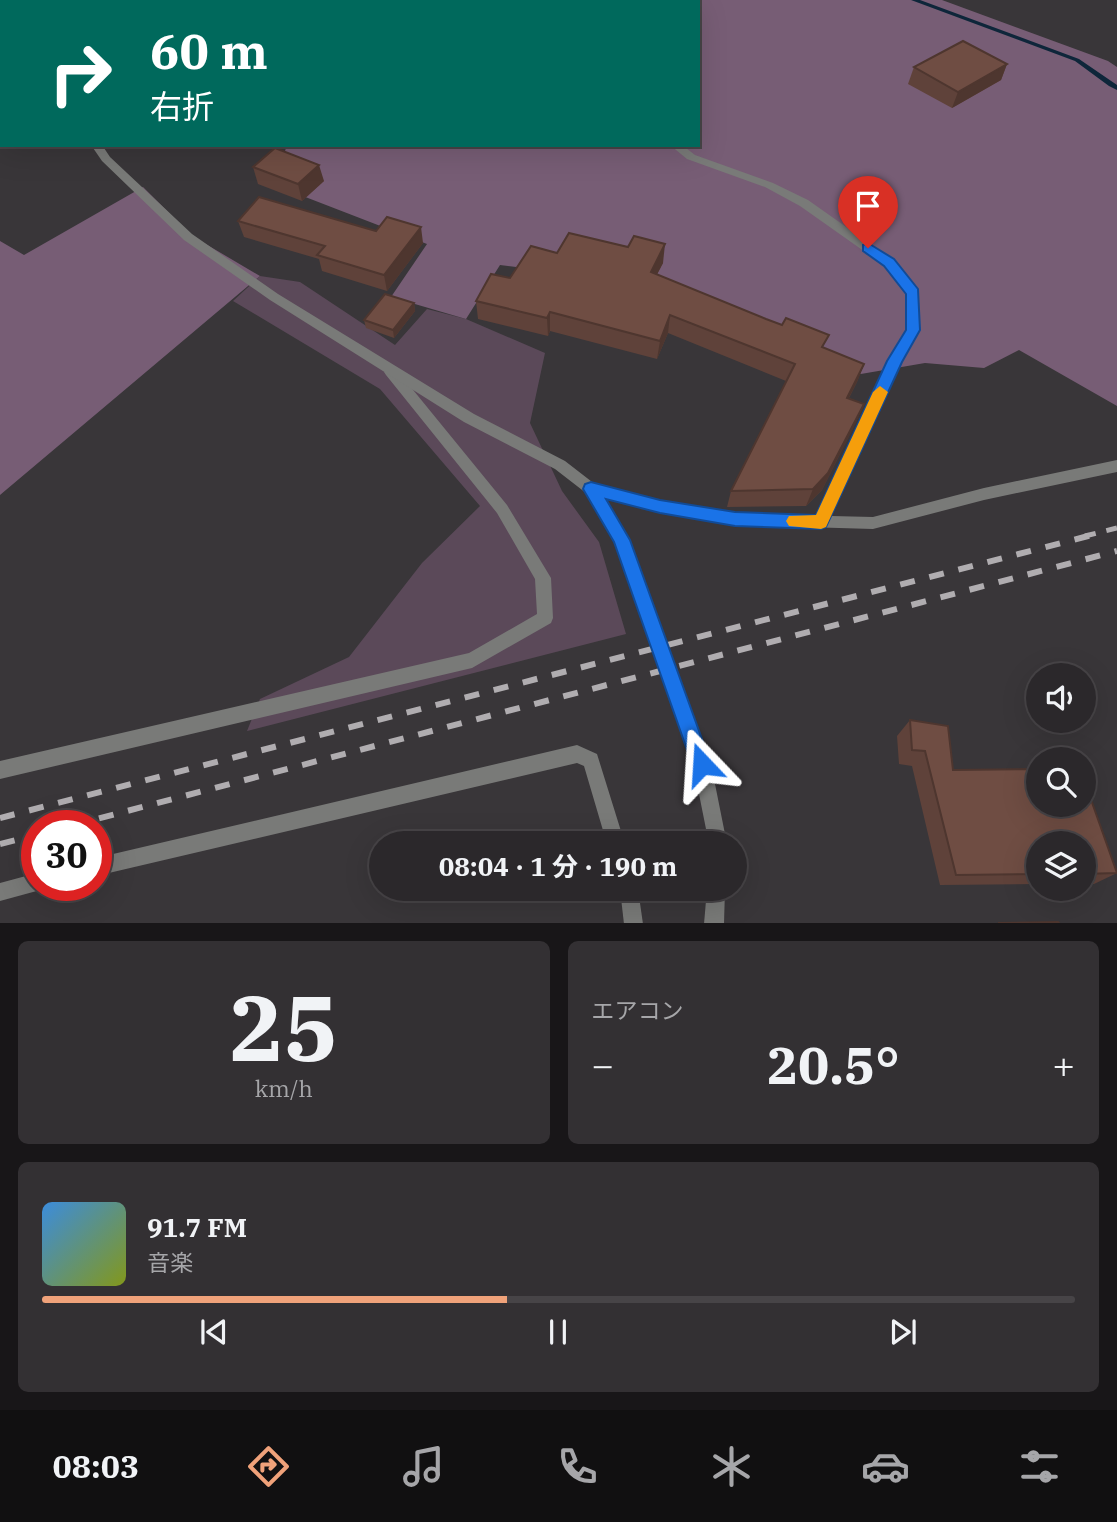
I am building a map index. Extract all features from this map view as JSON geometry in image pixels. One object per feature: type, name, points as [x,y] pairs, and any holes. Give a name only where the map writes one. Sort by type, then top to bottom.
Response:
[{"type":"street","points":[[98,147],[188,237],[391,372],[468,418],[560,465],[591,489],[621,540],[702,764],[715,831]]},
{"type":"street","points":[[678,147],[691,157],[769,185],[804,203],[889,263],[913,293],[913,330],[895,361],[821,522]]},
{"type":"street","points":[[0,770],[472,660],[545,618],[543,578],[502,509],[391,372]]},
{"type":"street","points":[[591,489],[660,506],[735,519],[873,523],[984,494],[1117,466]]},
{"type":"street","points":[[112,863],[577,754],[591,760],[611,831]]},
{"type":"street","points":[[0,891],[21,886]]},
{"type":"street","points":[[631,901],[634,923]]},
{"type":"street","points":[[714,923],[715,901]]},
{"type":"shaded area","points":[[700,0],[942,0],[1108,61],[1117,67],[1117,406],[1019,350],[984,368],[925,363],[855,375],[665,285],[500,265],[466,319],[391,297],[427,244],[295,193],[284,154],[286,147],[700,147]]},
{"type":"shaded area","points":[[143,187],[192,236],[260,276],[0,495],[0,241],[24,255]]},
{"type":"shaded area","points":[[260,276],[300,282],[395,345],[427,309],[466,319],[545,353],[530,423],[562,491],[599,542],[626,634],[247,731],[260,699],[349,657],[422,563],[480,506],[380,389],[233,301]]},
{"type":"building","points":[[963,41],[1007,64],[958,92],[914,67]]},
{"type":"building","points":[[275,148],[319,165],[298,184],[253,167]]},
{"type":"building","points":[[259,197],[376,231],[387,217],[421,227],[384,275],[317,255],[325,246],[238,221]]},
{"type":"building","points":[[569,233],[628,247],[634,236],[665,244],[651,272],[782,325],[786,318],[829,335],[822,347],[864,364],[847,398],[864,404],[828,473],[813,489],[731,491],[795,364],[670,315],[660,341],[550,312],[547,318],[476,301],[491,274],[510,278],[531,246],[557,253]]},
{"type":"building","points":[[385,294],[414,303],[393,330],[364,320]]},
{"type":"building","points":[[910,720],[948,726],[953,770],[1026,769],[1026,817],[1096,817],[1096,814],[1117,873],[1096,874],[1096,831],[1026,831],[1026,874],[956,875],[925,751],[912,750]]},
{"type":"waterway","points":[[914,0],[1077,60],[1117,88]]},
{"type":"railway","points":[[1085,536],[1117,528]]},
{"type":"railway","points":[[0,818],[1092,535]]},
{"type":"railway","points":[[112,815],[1117,551]]},
{"type":"railway","points":[[0,844],[21,839]]},
{"type":"slow traffic","points":[[795,521],[821,522],[880,392]]},
{"type":"route","points":[[702,764],[621,540],[591,489],[660,506],[735,519],[821,522],[895,361],[913,330],[913,293],[889,263],[868,248]]}]
